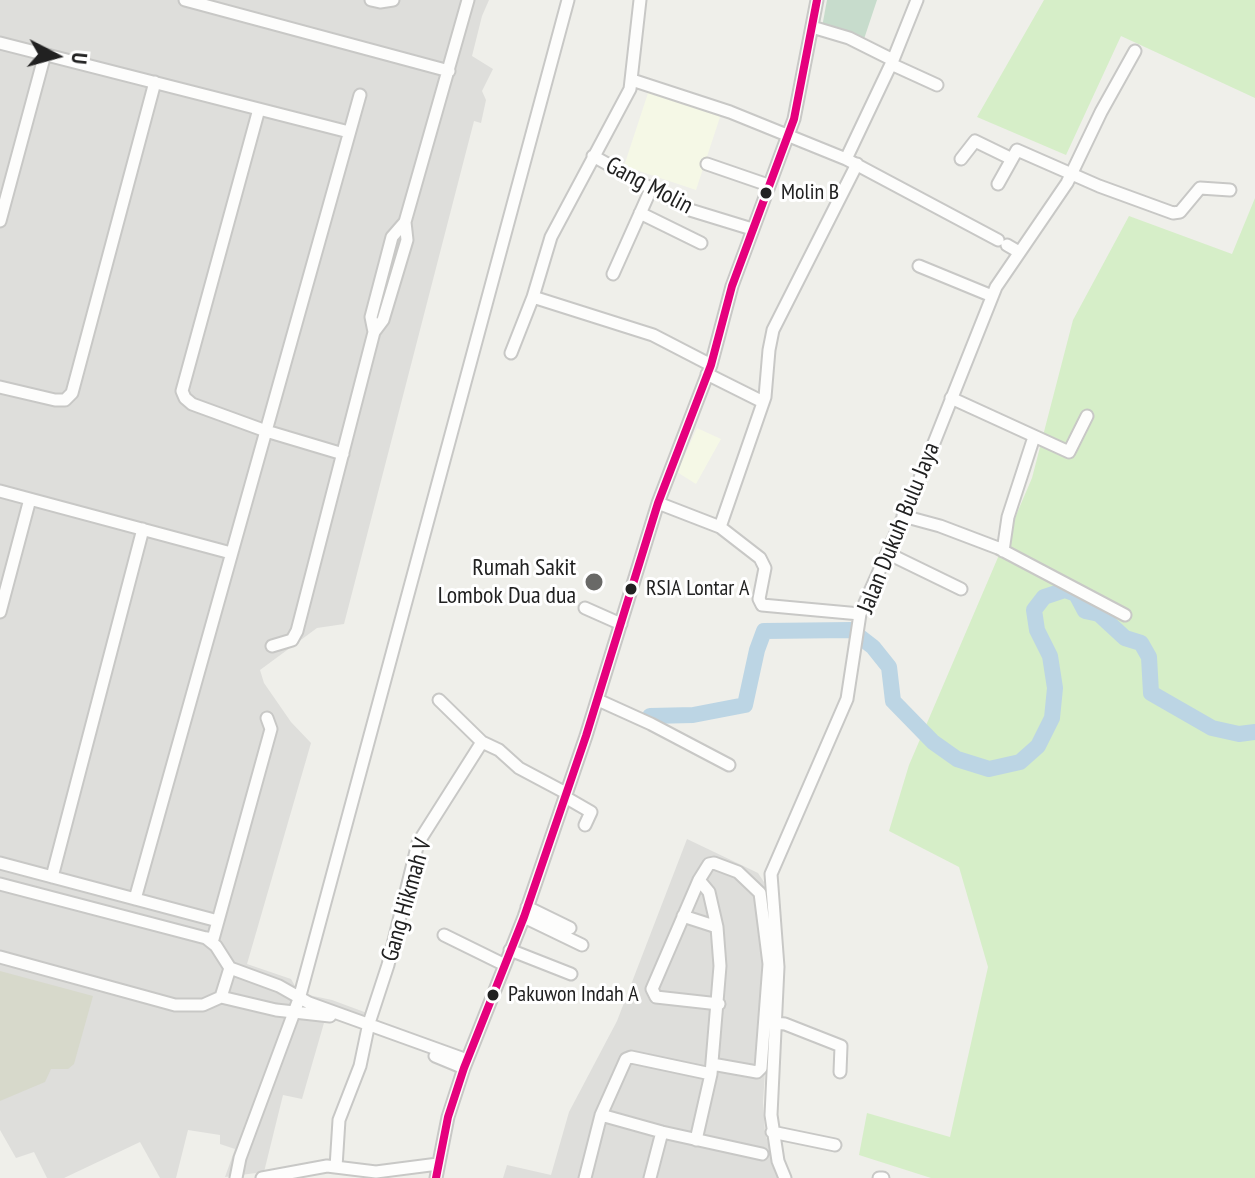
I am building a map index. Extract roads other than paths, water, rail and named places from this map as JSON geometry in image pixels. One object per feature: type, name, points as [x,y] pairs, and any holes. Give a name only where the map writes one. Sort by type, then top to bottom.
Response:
[{"type":"street","points":[[371,0],[393,0]]},
{"type":"street","points":[[272,646],[292,640],[297,631],[374,332],[383,320],[407,240],[405,222],[468,0]]},
{"type":"street","points":[[236,1178],[240,1158],[299,999],[568,0]]},
{"type":"street","points":[[511,353],[533,297],[551,237],[630,89],[640,0]]},
{"type":"street","points":[[436,1178],[448,1117],[505,965],[513,952],[598,700],[658,503],[709,369],[732,286],[798,105],[817,0]]},
{"type":"street","points":[[720,527],[768,387],[773,330],[851,162],[917,0]]},
{"type":"street","points":[[189,1],[449,71]]},
{"type":"street","points":[[812,27],[849,38],[937,85]]},
{"type":"street","points":[[0,43],[349,132]]},
{"type":"street","name":"Jalan Dukuh Bulu Jaya","points":[[785,1178],[778,1161],[771,1115],[777,937],[770,878],[847,699],[860,630],[860,614],[992,296],[1071,175],[1135,51]]},
{"type":"street","points":[[0,221],[45,54]]},
{"type":"street","points":[[632,80],[674,92],[851,162],[1019,252]]},
{"type":"street","points":[[0,387],[55,400],[65,400],[72,393],[155,82]]},
{"type":"street","points":[[135,899],[360,95]]},
{"type":"street","points":[[259,109],[182,391],[192,404],[343,454]]},
{"type":"street","points":[[961,159],[974,141],[1012,159]]},
{"type":"street","points":[[998,184],[1018,150],[1071,175],[1173,213],[1180,212],[1200,188],[1230,190]]},
{"type":"street","name":"Gang Molin","points":[[593,156],[690,210],[752,229]]},
{"type":"street","points":[[707,164],[768,185]]},
{"type":"street","points":[[613,274],[651,189]]},
{"type":"street","points":[[640,213],[701,243]]},
{"type":"street","points":[[919,266],[992,296]]},
{"type":"street","points":[[533,297],[653,335],[763,402]]},
{"type":"street","points":[[951,398],[1070,451],[1087,416]]},
{"type":"street","points":[[1003,551],[1011,505],[1034,437]]},
{"type":"street","points":[[0,491],[231,553]]},
{"type":"street","points":[[0,612],[30,499]]},
{"type":"street","points":[[658,503],[720,527],[763,562],[765,576],[759,599],[761,604],[860,614]]},
{"type":"street","points":[[903,516],[940,526],[1003,551],[1125,615]]},
{"type":"street","points":[[52,877],[143,529]]},
{"type":"street","points":[[887,553],[961,589]]},
{"type":"street","points":[[585,608],[621,624]]},
{"type":"street","points":[[439,700],[482,742],[499,750],[519,768],[591,812],[585,825]]},
{"type":"street","points":[[598,700],[729,765]]},
{"type":"street","points":[[0,884],[213,939],[271,729],[267,718]]},
{"type":"street","name":"Gang Hikmah V","points":[[336,1167],[339,1120],[360,1066],[418,843],[482,742]]},
{"type":"street","points":[[0,863],[218,921]]},
{"type":"street","points":[[585,1178],[601,1115],[628,1058],[712,1069],[757,1072],[761,1068],[769,964],[764,914],[756,887],[738,872],[714,863],[709,864],[699,880],[655,977],[652,993],[656,997],[719,1004]]},
{"type":"street","points":[[696,1140],[712,1069],[720,966],[717,927],[709,892],[699,880]]},
{"type":"street","points":[[526,912],[570,928]]},
{"type":"street","points":[[526,912],[582,945]]},
{"type":"street","points":[[683,916],[717,927]]},
{"type":"street","points":[[444,935],[505,965]]},
{"type":"street","points":[[206,938],[230,968],[279,986],[299,999],[466,1064]]},
{"type":"street","points":[[513,952],[571,974]]},
{"type":"street","points":[[0,957],[175,1005],[203,1005],[221,997],[276,1010],[330,1016],[368,1026]]},
{"type":"street","points":[[221,997],[230,968]]},
{"type":"street","points":[[276,1010],[280,1026],[279,1050]]},
{"type":"street","points":[[775,1023],[841,1046],[840,1072]]},
{"type":"street","points":[[601,1115],[762,1154]]},
{"type":"street","points":[[650,1178],[662,1132]]},
{"type":"street","points":[[772,1132],[835,1145]]},
{"type":"street","points":[[262,1178],[317,1167],[376,1172],[438,1164]]},
{"type":"waterway","points":[[650,716],[693,715],[745,705],[764,631],[851,630],[873,647],[889,667],[893,701],[933,742],[957,759],[989,769],[1020,762],[1038,746],[1052,718],[1055,688],[1050,656],[1037,630],[1034,610],[1044,597],[1065,590],[1076,594],[1085,611],[1099,614],[1125,638],[1141,643],[1149,657],[1151,693],[1212,728],[1239,734],[1255,732]]},
{"type":"place","name":"Molin B","points":[[766,193]]},
{"type":"place","name":"Rumah Sakit Lombok Dua dua","points":[[594,582]]},
{"type":"place","name":"RSIA Lontar A","points":[[631,589]]},
{"type":"place","name":"Pakuwon Indah A","points":[[493,995]]}]
